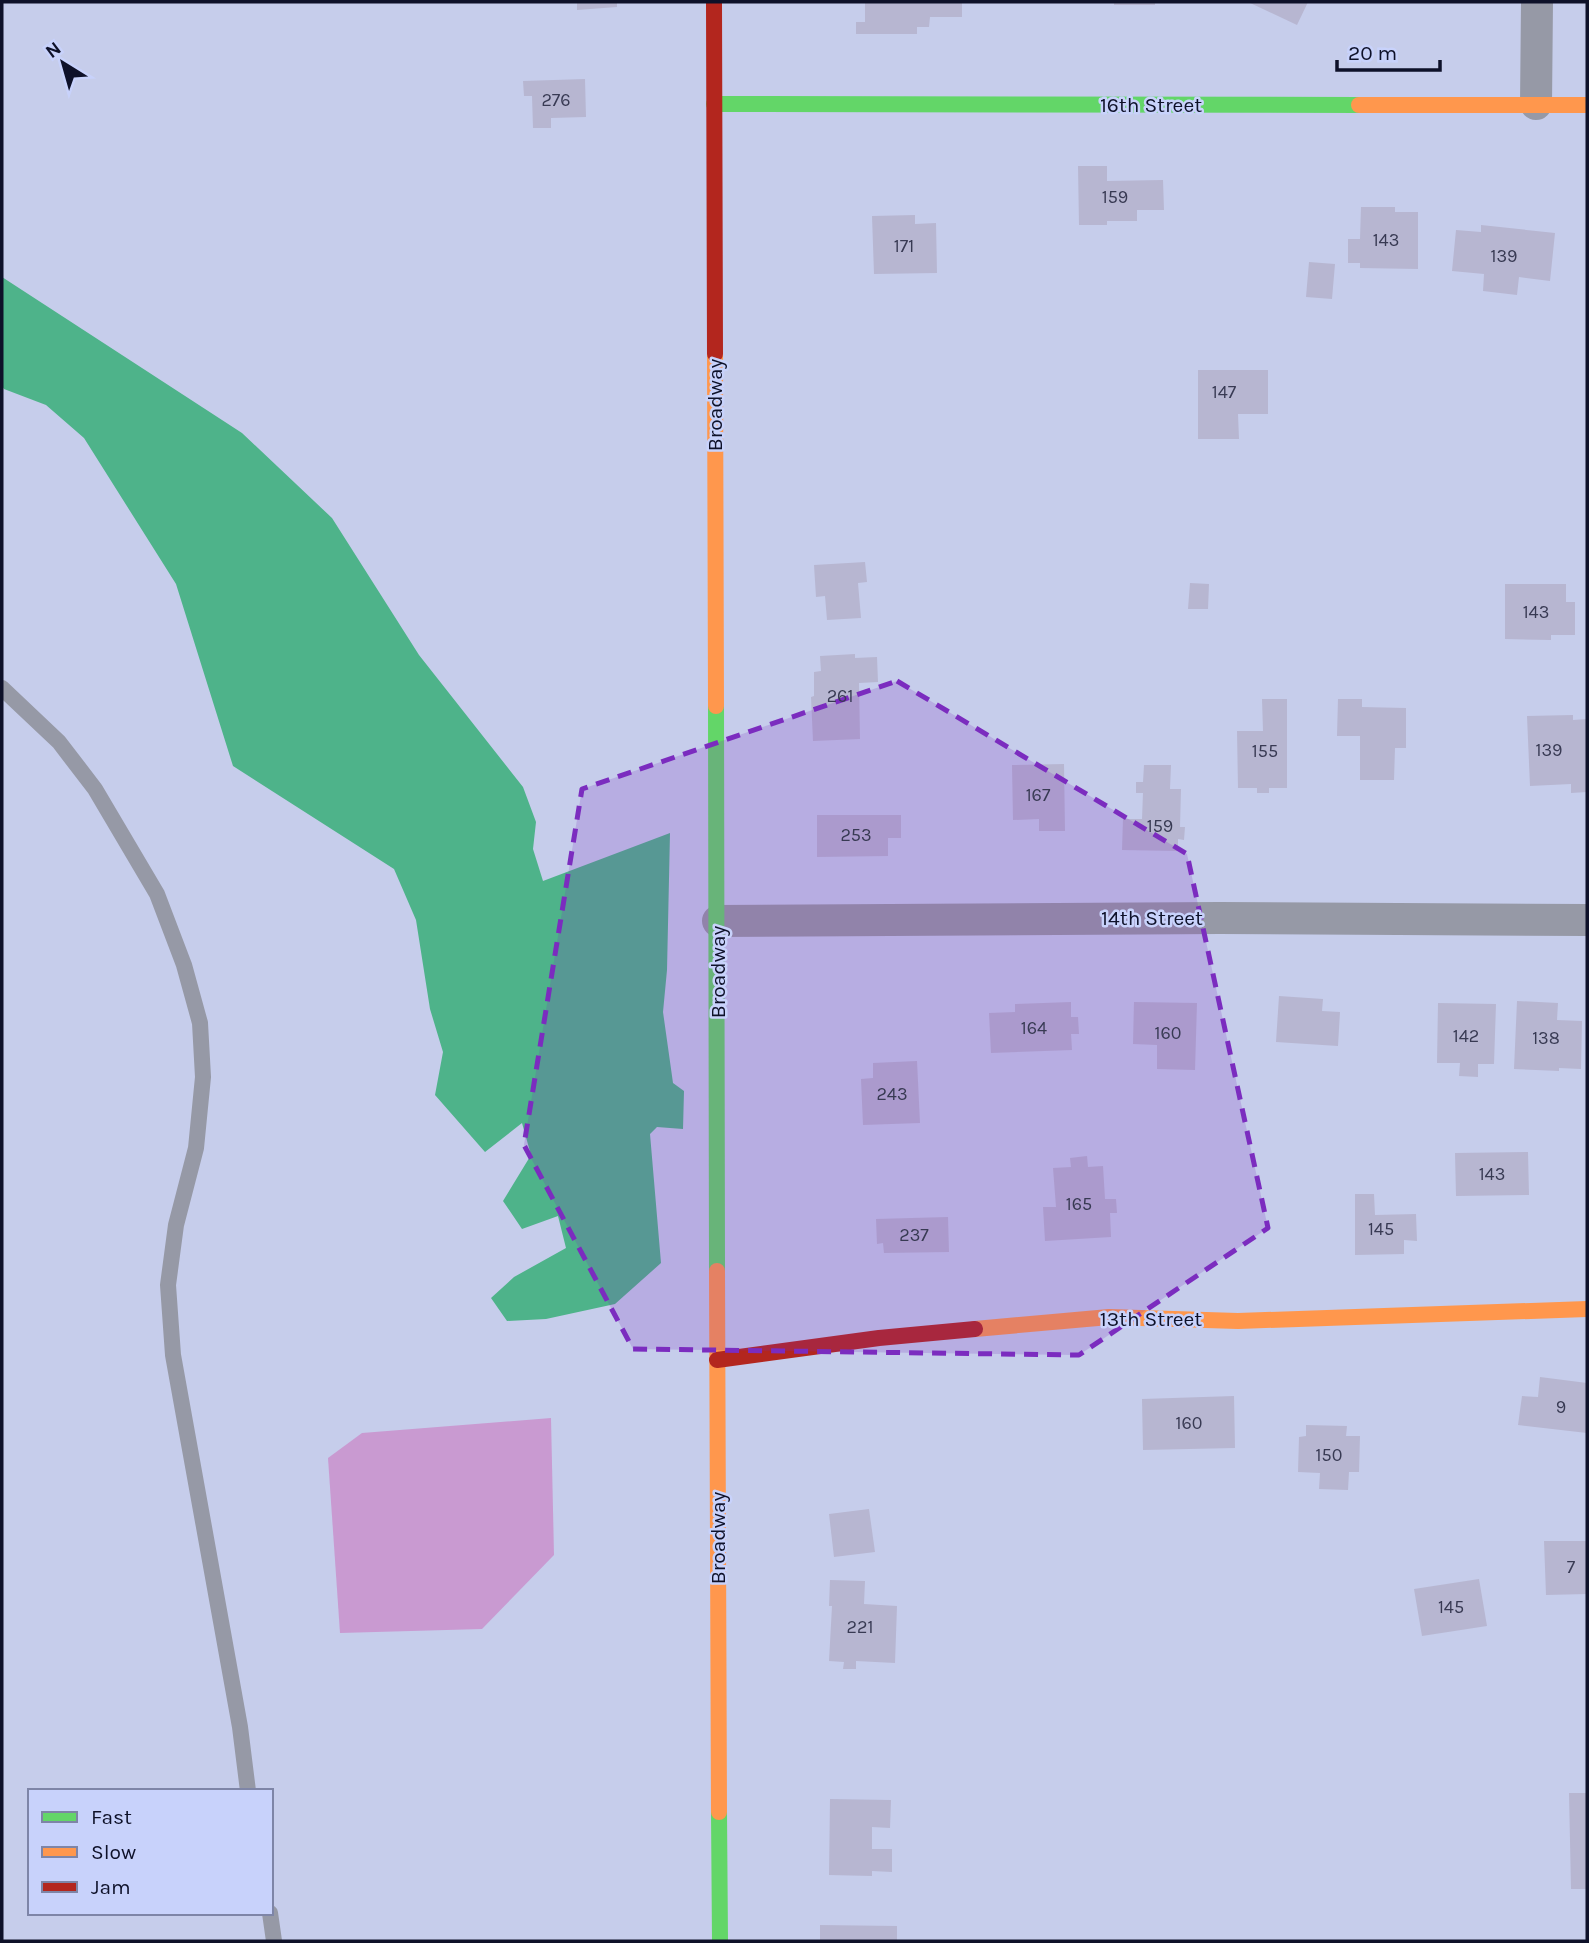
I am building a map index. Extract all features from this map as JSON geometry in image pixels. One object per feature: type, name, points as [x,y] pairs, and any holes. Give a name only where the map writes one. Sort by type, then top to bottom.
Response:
[{"type":"street","name":"Broadway","points":[[714,2],[720,1941]]},
{"type":"street","points":[[1536,104],[1537,2]]},
{"type":"street","name":"16th Street","points":[[714,104],[1587,104]]},
{"type":"street","name":"14th Street","points":[[718,921],[1165,918],[1587,920]]},
{"type":"street","name":"13th Street","points":[[717,1360],[879,1338],[1109,1317],[1250,1320],[1587,1309]]},
{"type":"lane","points":[[2,688],[59,742],[95,789],[157,894],[184,965],[200,1023],[203,1077],[196,1147],[176,1225],[168,1285],[173,1355],[240,1727],[247,1789]]},
{"type":"lane","points":[[270,1915],[274,1941]]},
{"type":"highlighted area","points":[[897,681],[1187,854],[1268,1228],[1079,1355],[633,1349],[524,1145],[582,789]]},
{"type":"shaded area","points":[[2,277],[242,433],[332,518],[419,655],[523,787],[536,822],[533,849],[543,881],[670,833],[667,970],[663,1012],[673,1083],[684,1091],[683,1129],[657,1127],[650,1134],[661,1263],[615,1304],[546,1319],[507,1321],[491,1298],[514,1277],[566,1248],[558,1216],[522,1229],[503,1201],[531,1155],[522,1123],[485,1152],[435,1095],[443,1052],[430,1009],[416,920],[394,869],[233,766],[176,584],[84,438],[46,405],[2,386]]},
{"type":"shaded area","points":[[551,1418],[554,1555],[482,1629],[340,1633],[328,1458],[362,1433]]},
{"type":"building","points":[[577,2],[617,2],[617,7],[577,10]]},
{"type":"building","points":[[865,2],[957,2],[962,3],[962,17],[930,17],[929,27],[917,27],[917,34],[856,34],[856,22],[865,22]]},
{"type":"building","points":[[1114,2],[1155,2],[1155,5],[1114,5]]},
{"type":"building","points":[[1248,2],[1308,2],[1297,25]]},
{"type":"building","points":[[585,79],[586,117],[551,118],[551,128],[533,128],[532,96],[524,96],[523,81]]},
{"type":"building","points":[[1078,166],[1107,166],[1107,181],[1163,180],[1164,210],[1137,210],[1137,221],[1079,225]]},
{"type":"building","points":[[1361,207],[1395,207],[1395,212],[1418,212],[1418,269],[1360,268],[1360,263],[1348,263],[1348,239],[1360,239]]},
{"type":"building","points":[[915,215],[915,224],[936,223],[937,273],[874,274],[872,216]]},
{"type":"building","points":[[1481,225],[1555,233],[1550,281],[1519,277],[1517,295],[1483,291],[1484,274],[1452,271],[1456,230],[1481,232]]},
{"type":"building","points":[[1309,262],[1335,264],[1332,299],[1306,297]]},
{"type":"building","points":[[1198,370],[1268,370],[1268,414],[1238,414],[1239,439],[1198,439]]},
{"type":"building","points":[[865,562],[867,582],[858,583],[861,618],[827,620],[825,596],[816,597],[814,565]]},
{"type":"building","points":[[1190,583],[1209,584],[1208,609],[1188,609]]},
{"type":"building","points":[[1505,584],[1566,584],[1566,602],[1575,602],[1575,635],[1551,635],[1551,640],[1505,639]]},
{"type":"building","points":[[855,654],[855,658],[877,657],[878,682],[859,683],[860,739],[813,741],[811,697],[814,696],[814,672],[821,671],[820,656]]},
{"type":"building","points":[[1262,699],[1287,699],[1287,788],[1269,788],[1269,793],[1257,793],[1257,788],[1238,788],[1237,731],[1263,731]]},
{"type":"building","points":[[1338,699],[1362,699],[1362,707],[1406,708],[1406,748],[1395,748],[1394,780],[1360,780],[1360,736],[1337,736]]},
{"type":"building","points":[[1573,715],[1573,720],[1587,719],[1587,792],[1571,793],[1571,784],[1530,786],[1527,716]]},
{"type":"building","points":[[1064,764],[1065,831],[1039,831],[1039,819],[1013,820],[1012,765]]},
{"type":"building","points":[[1144,765],[1171,765],[1170,789],[1181,789],[1180,827],[1185,827],[1184,840],[1178,839],[1178,851],[1122,850],[1123,819],[1142,819],[1143,793],[1136,793],[1136,782],[1143,782]]},
{"type":"building","points":[[817,815],[901,815],[901,838],[888,838],[888,856],[817,857]]},
{"type":"building","points":[[1279,996],[1323,999],[1322,1011],[1340,1012],[1338,1046],[1276,1042]]},
{"type":"building","points":[[1517,1001],[1558,1003],[1557,1020],[1582,1021],[1581,1069],[1514,1069]]},
{"type":"building","points":[[1071,1002],[1071,1017],[1078,1017],[1079,1034],[1071,1034],[1072,1050],[991,1053],[989,1013],[1015,1012],[1015,1004]]},
{"type":"building","points":[[1134,1002],[1197,1003],[1195,1070],[1157,1069],[1157,1045],[1133,1044]]},
{"type":"building","points":[[1438,1003],[1496,1004],[1494,1064],[1478,1064],[1478,1077],[1459,1076],[1460,1063],[1437,1063]]},
{"type":"building","points":[[917,1061],[920,1123],[863,1125],[861,1079],[873,1078],[873,1063]]},
{"type":"building","points":[[1528,1152],[1529,1195],[1456,1196],[1455,1153]]},
{"type":"building","points":[[1087,1156],[1088,1167],[1103,1166],[1105,1199],[1116,1199],[1117,1213],[1110,1213],[1111,1237],[1045,1241],[1043,1207],[1056,1207],[1053,1168],[1071,1167],[1070,1158]]},
{"type":"building","points":[[1355,1194],[1374,1194],[1375,1215],[1416,1214],[1417,1241],[1404,1240],[1404,1254],[1355,1255]]},
{"type":"building","points":[[948,1217],[949,1252],[884,1253],[883,1243],[877,1244],[876,1219]]},
{"type":"building","points":[[1540,1377],[1587,1383],[1587,1433],[1518,1425],[1522,1396],[1538,1397]]},
{"type":"building","points":[[1234,1396],[1235,1448],[1143,1450],[1142,1399]]},
{"type":"building","points":[[1306,1425],[1347,1426],[1346,1436],[1360,1436],[1359,1472],[1349,1472],[1348,1490],[1319,1489],[1320,1473],[1298,1472],[1299,1437],[1306,1436]]},
{"type":"building","points":[[869,1509],[875,1552],[834,1557],[829,1514]]},
{"type":"building","points":[[1544,1541],[1587,1541],[1587,1594],[1546,1595]]},
{"type":"building","points":[[1479,1579],[1487,1626],[1422,1636],[1414,1589]]},
{"type":"building","points":[[830,1580],[865,1581],[864,1604],[897,1606],[895,1663],[856,1661],[856,1669],[843,1669],[844,1662],[829,1661],[832,1606],[829,1606]]},
{"type":"building","points":[[1569,1793],[1587,1793],[1587,1889],[1571,1889]]},
{"type":"building","points":[[830,1799],[891,1800],[890,1828],[872,1827],[872,1849],[892,1849],[892,1872],[872,1871],[872,1876],[829,1875]]},
{"type":"building","points":[[820,1925],[897,1926],[897,1941],[820,1941]]},
{"type":"traffic: fast","points":[[714,104],[1359,105]]},
{"type":"traffic: fast","points":[[716,706],[717,1271]]},
{"type":"traffic: fast","points":[[719,1812],[720,1941]]},
{"type":"traffic: slow","points":[[1359,105],[1587,105]]},
{"type":"traffic: slow","points":[[715,354],[716,706]]},
{"type":"traffic: slow","points":[[717,1271],[719,1812]]},
{"type":"traffic: slow","points":[[975,1329],[1109,1317],[1238,1321],[1587,1309]]},
{"type":"traffic: jam","points":[[714,2],[715,354]]},
{"type":"traffic: jam","points":[[717,1360],[879,1338],[975,1329]]}]
